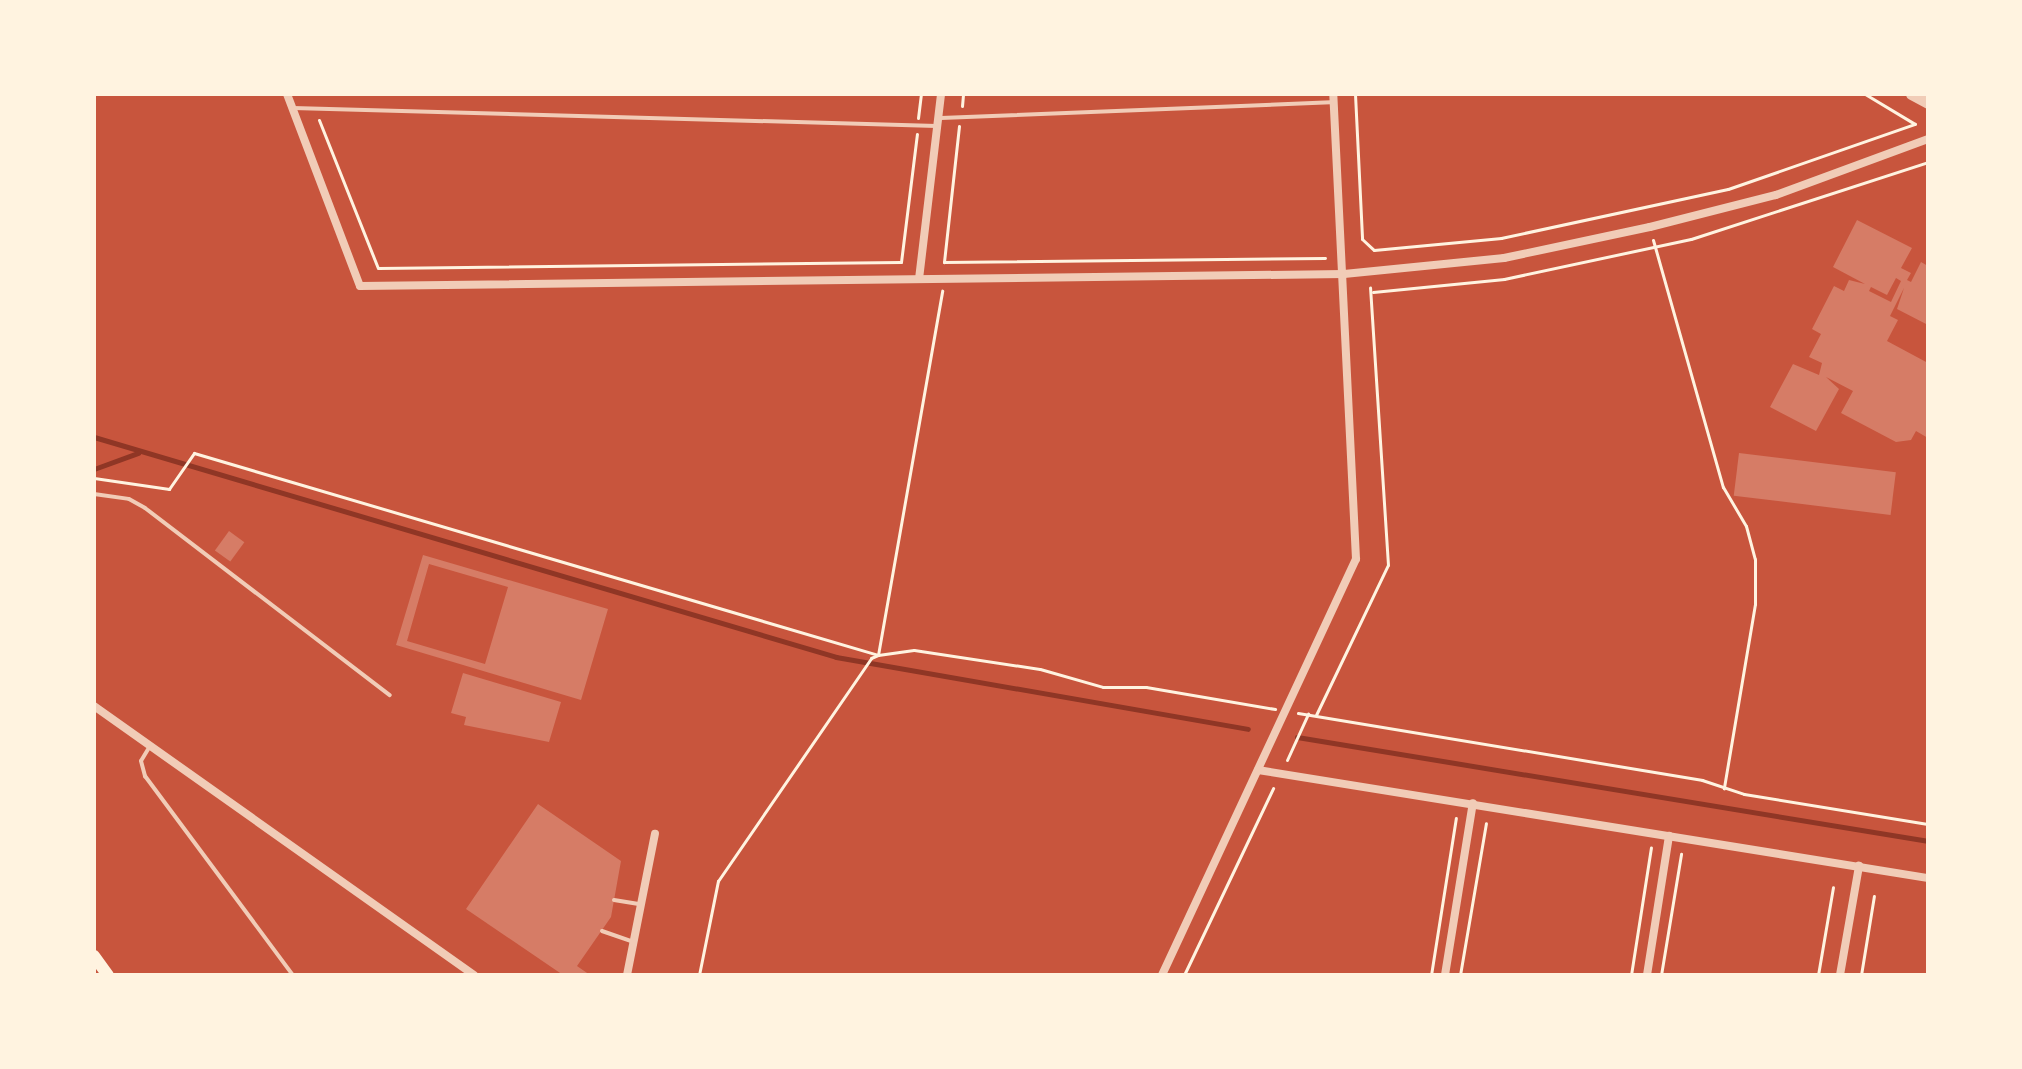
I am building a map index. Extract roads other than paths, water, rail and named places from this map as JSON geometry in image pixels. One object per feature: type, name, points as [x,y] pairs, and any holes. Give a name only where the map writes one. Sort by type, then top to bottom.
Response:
[{"type":"main road","points":[[94,956],[108,975]]},
{"type":"street","points":[[287,94],[360,286],[1344,274],[1504,258],[1650,227],[1776,195],[1928,139]]},
{"type":"street","points":[[919,279],[941,94]]},
{"type":"street","points":[[1911,94],[1928,103]]},
{"type":"street","points":[[1162,975],[1356,559],[1334,98]]},
{"type":"street","points":[[94,706],[474,975]]},
{"type":"street","points":[[1258,770],[1928,878]]},
{"type":"street","points":[[1445,975],[1473,803]]},
{"type":"street","points":[[627,975],[655,834]]},
{"type":"street","points":[[1647,975],[1669,836]]},
{"type":"street","points":[[1840,975],[1859,866]]},
{"type":"lane","points":[[293,108],[918,126],[960,118],[1334,98]]},
{"type":"lane","points":[[94,494],[129,499],[145,508],[390,695]]},
{"type":"lane","points":[[150,746],[141,761],[145,776],[293,975]]},
{"type":"lane","points":[[614,900],[641,905]]},
{"type":"lane","points":[[602,931],[634,942]]},
{"type":"waterway","points":[[94,437],[836,657],[1248,729]]},
{"type":"waterway","points":[[94,469],[138,453]]},
{"type":"waterway","points":[[1297,737],[1928,841]]}]
